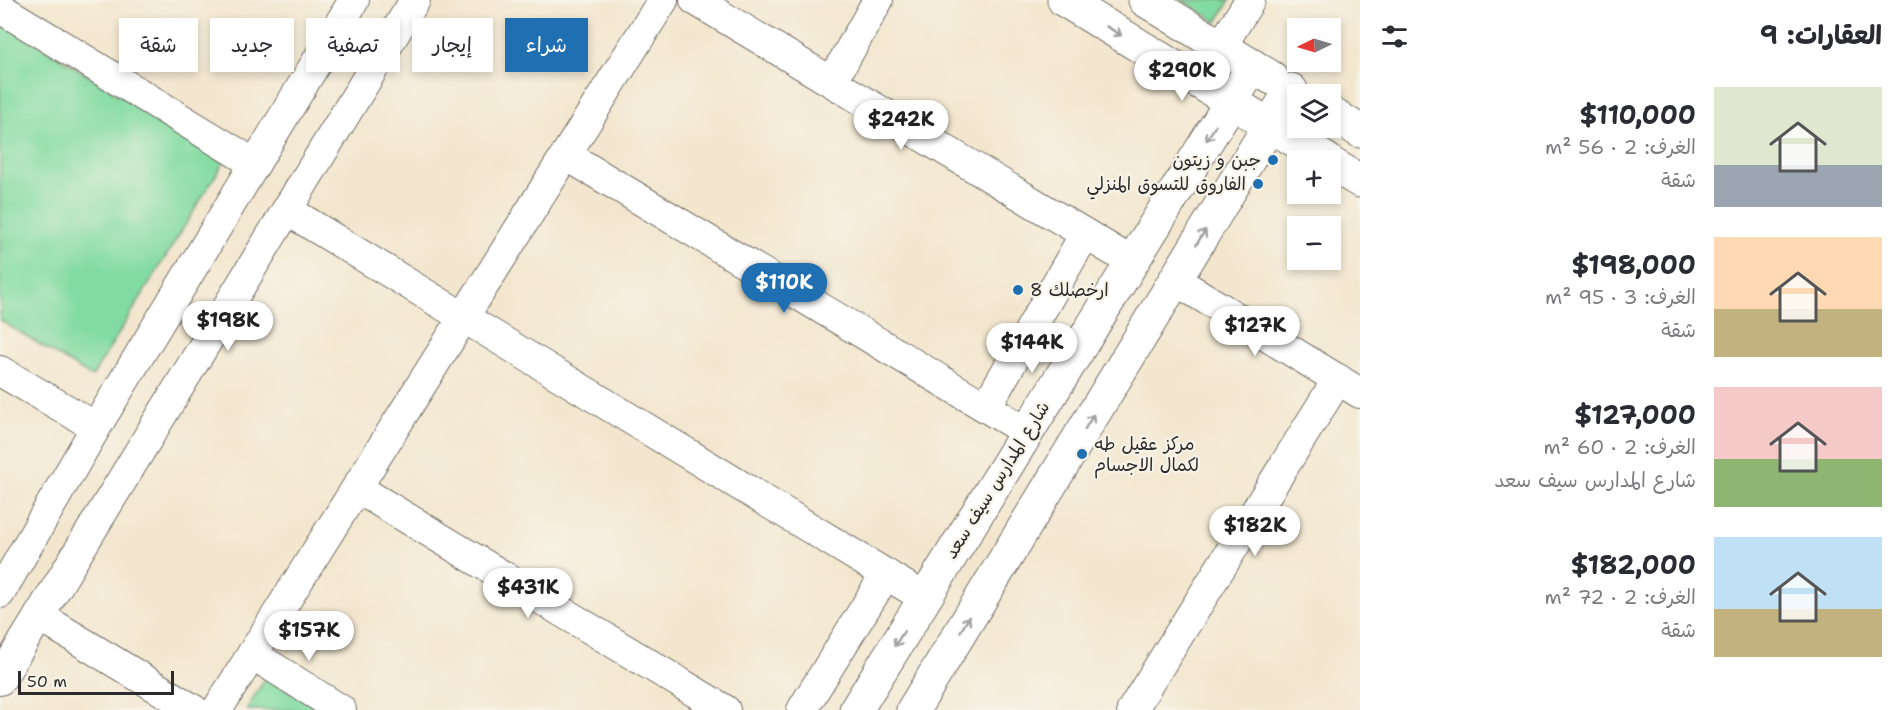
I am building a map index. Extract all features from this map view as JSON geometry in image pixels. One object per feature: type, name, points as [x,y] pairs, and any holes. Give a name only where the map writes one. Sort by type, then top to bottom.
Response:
[{"type":"main road","points":[[1064,0],[1310,150]]},
{"type":"main road","points":[[1145,0],[1287,87]]},
{"type":"main road","name":"شارع المدارس سيف سعد","points":[[856,710],[1253,66]]},
{"type":"main road","points":[[913,710],[1269,125],[1287,102]]},
{"type":"main road","points":[[1341,120],[1360,131]]},
{"type":"main road","points":[[1341,169],[1360,181]]},
{"type":"main road","points":[[1106,303],[1114,322],[1133,333],[1143,332]]},
{"type":"main road","points":[[1081,344],[1091,343],[1111,352],[1120,371]]},
{"type":"street","points":[[0,593],[96,427],[354,0]]},
{"type":"street","points":[[0,680],[415,0]]},
{"type":"street","points":[[217,710],[663,0]]},
{"type":"street","points":[[695,0],[1132,262]]},
{"type":"street","points":[[832,82],[878,0]]},
{"type":"street","points":[[1221,47],[1250,0]]},
{"type":"street","points":[[0,8],[255,164]]},
{"type":"street","points":[[566,155],[1027,432]]},
{"type":"street","points":[[287,210],[924,598]]},
{"type":"street","points":[[986,407],[1085,234]]},
{"type":"street","points":[[1132,710],[1349,386],[1175,280]]},
{"type":"street","points":[[0,370],[96,427]]},
{"type":"street","points":[[357,488],[725,710]]},
{"type":"street","points":[[802,710],[886,574]]},
{"type":"street","points":[[39,616],[194,710]]},
{"type":"street","points":[[252,654],[341,710]]},
{"type":"green space","points":[[1181,0],[1230,0],[1217,22]]},
{"type":"green space","points":[[0,21],[225,160],[92,377],[0,320]]},
{"type":"green space","points":[[266,677],[322,710],[246,710]]},
{"type":"place","name":"جبن و زيتون","points":[[1273,160]]},
{"type":"place","name":"الفاروق للتسوق المنزلي","points":[[1258,184]]},
{"type":"place","name":"ارخصلك 8","points":[[1018,290]]},
{"type":"place","name":"مركز عقيل طه لكمال الاجسام","points":[[1082,454]]}]
